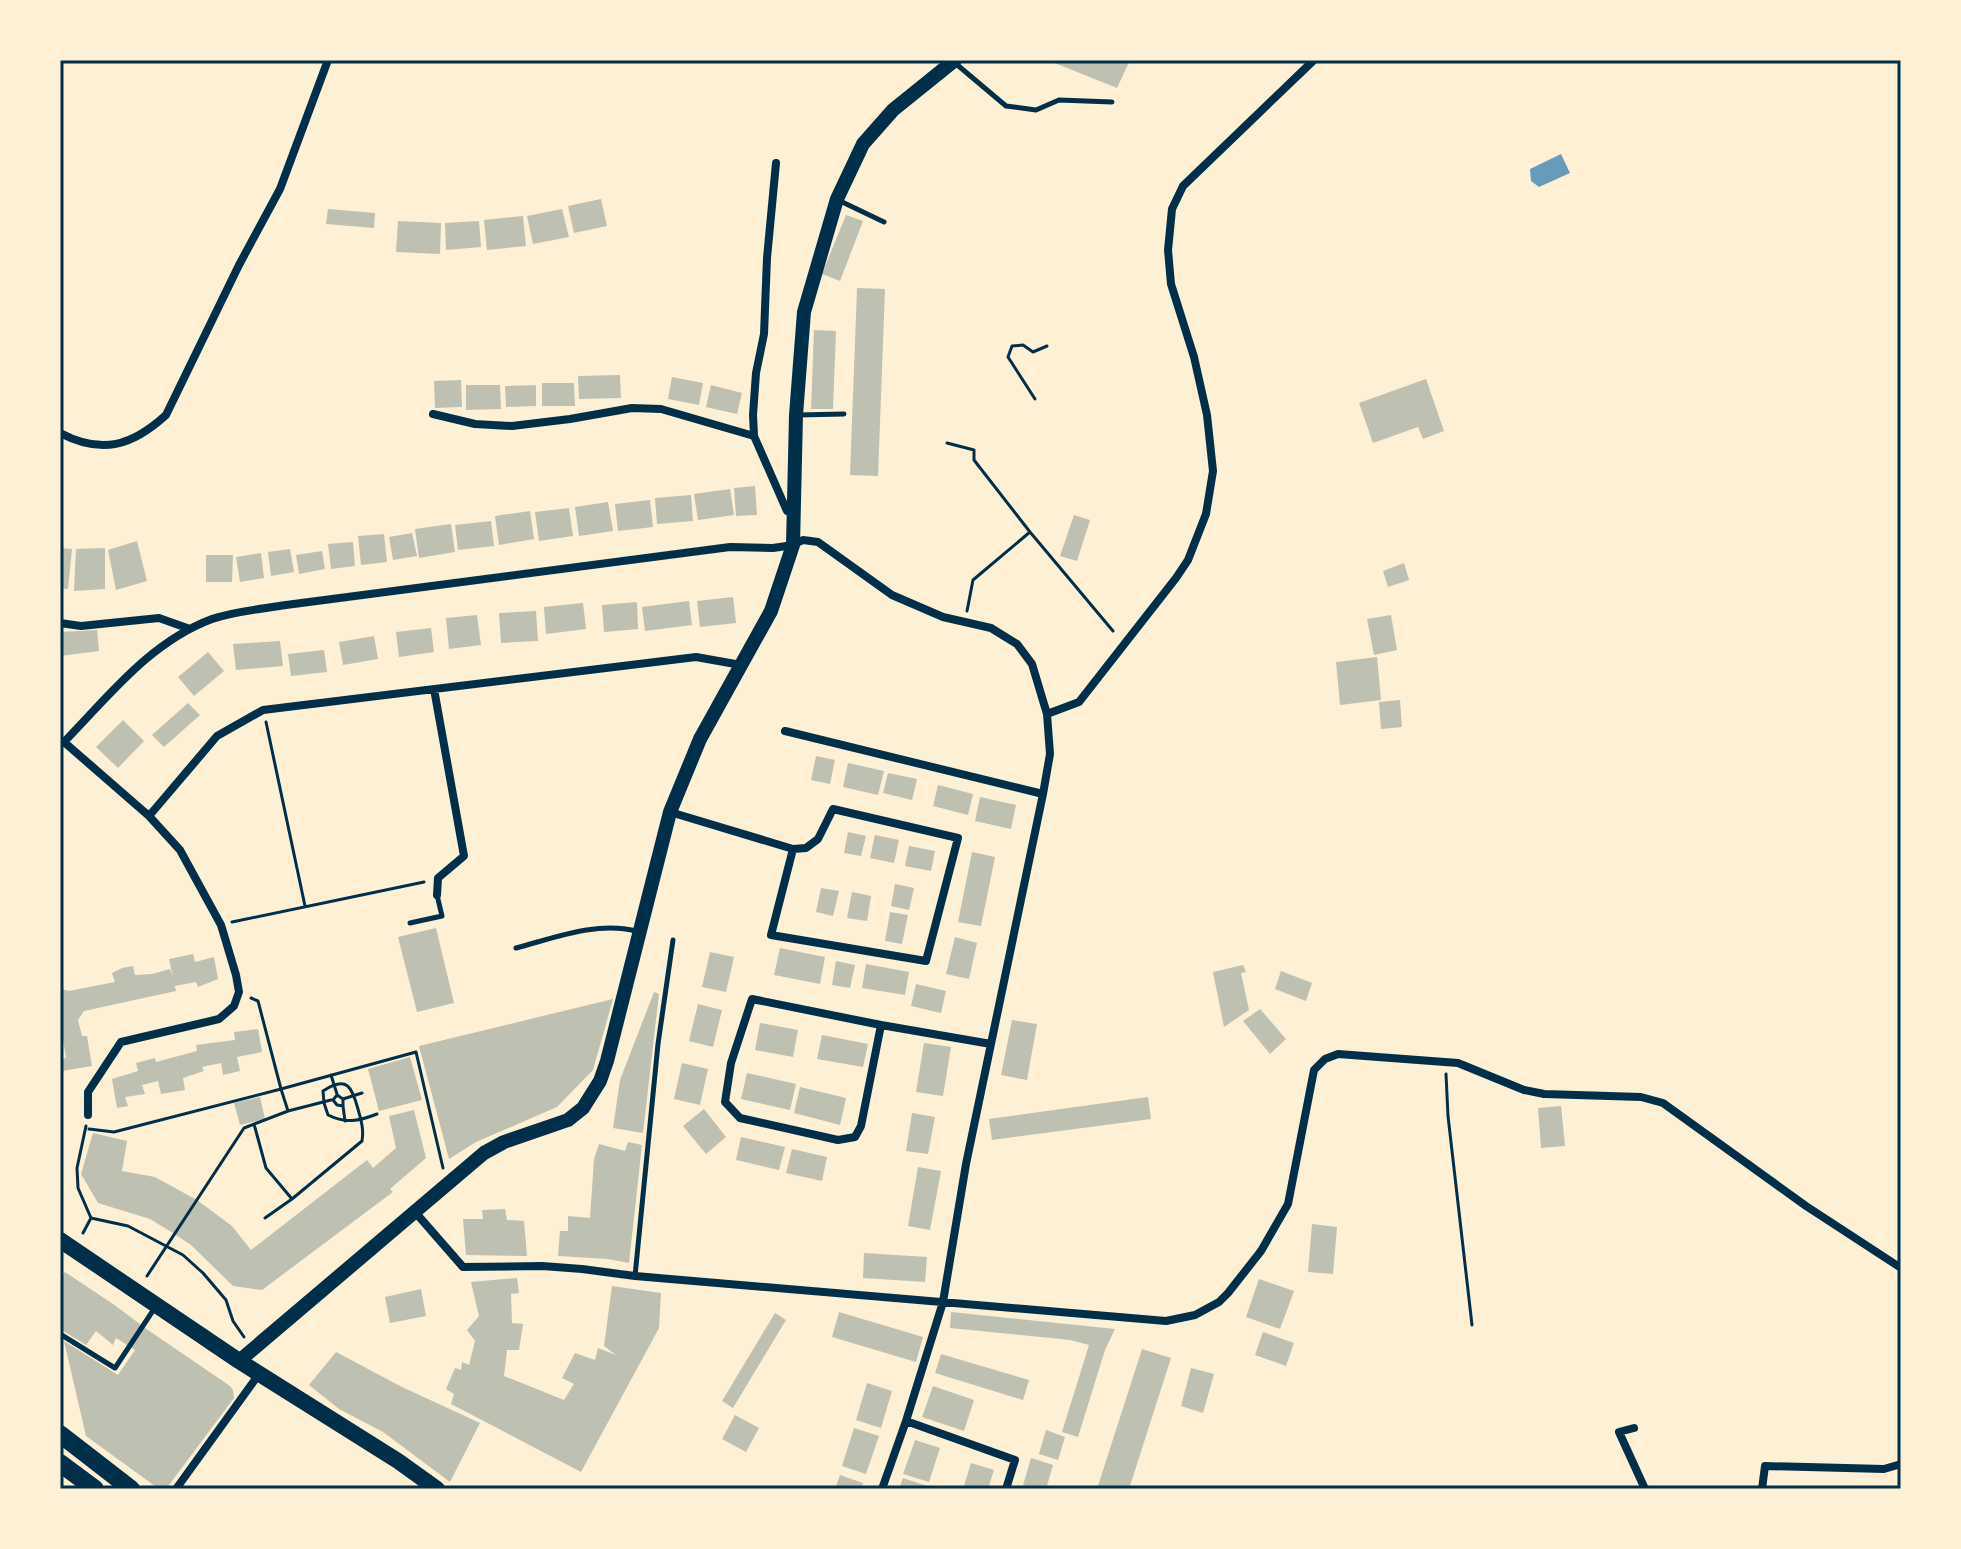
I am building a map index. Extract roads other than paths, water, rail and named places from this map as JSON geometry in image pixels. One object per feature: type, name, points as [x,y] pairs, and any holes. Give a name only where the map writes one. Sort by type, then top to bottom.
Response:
[{"type":"highway","points":[[60,1434],[131,1489]]},
{"type":"highway","points":[[60,1463],[95,1489]]},
{"type":"main road","points":[[67,1244],[157,1305],[245,1355],[259,1374],[437,1489]]},
{"type":"street","points":[[60,433],[94,446],[122,442],[148,431],[166,415],[280,189],[328,60]]},
{"type":"street","points":[[1047,714],[1079,702],[1176,578],[1188,560],[1206,514],[1213,471],[1207,415],[1194,357],[1171,284],[1168,250],[1172,209],[1183,186],[1314,60]]},
{"type":"street","points":[[245,1355],[484,1153],[504,1142],[568,1120],[583,1108],[600,1081],[670,812],[700,739],[771,611],[793,545],[796,415],[804,312],[837,199],[863,144],[893,110],[954,61]]},
{"type":"street","points":[[776,163],[764,334],[756,373],[754,436],[787,511],[795,515]]},
{"type":"street","points":[[433,414],[475,424],[512,426],[632,408],[661,409],[754,436]]},
{"type":"street","points":[[88,1115],[88,1092],[121,1042],[219,1019],[234,1006],[239,992],[221,925],[180,850],[149,816],[62,743],[137,666],[165,643],[215,618],[286,605],[730,547],[773,548],[803,540],[818,542],[892,595],[943,617],[991,628],[1017,644],[1032,664],[1047,714],[1050,754],[966,1164],[943,1302],[882,1489]]},
{"type":"street","points":[[60,623],[81,626],[159,618],[190,629]]},
{"type":"street","points":[[149,816],[217,736],[263,710],[696,657],[741,665]]},
{"type":"street","points":[[434,689],[464,856],[438,878],[437,895]]},
{"type":"street","points":[[785,731],[1043,794]]},
{"type":"street","points":[[670,812],[793,849],[806,848],[818,839],[833,809],[958,838],[926,961],[771,935],[793,849]]},
{"type":"street","points":[[881,1025],[861,1126],[855,1137],[838,1140],[740,1118],[725,1102],[731,1063],[752,999],[991,1044]]},
{"type":"street","points":[[415,1212],[463,1267],[582,1269],[1166,1321],[1195,1315],[1219,1302],[1261,1251],[1288,1204],[1314,1070],[1325,1059],[1338,1054],[1458,1063],[1524,1090],[1544,1094],[1641,1097],[1663,1103],[1806,1206],[1901,1268]]},
{"type":"street","points":[[176,1489],[259,1374]]},
{"type":"street","points":[[906,1421],[1015,1460],[1006,1489]]},
{"type":"street","points":[[1634,1428],[1619,1432],[1645,1489]]},
{"type":"street","points":[[1762,1489],[1765,1466],[1884,1469],[1901,1464]]},
{"type":"lane","points":[[954,61],[1006,106],[1036,110],[1059,100],[1112,102]]},
{"type":"lane","points":[[837,199],[884,222]]},
{"type":"lane","points":[[796,415],[844,414]]},
{"type":"lane","points":[[410,923],[442,916],[437,895]]},
{"type":"lane","points":[[516,948],[590,929],[625,928],[639,932]]},
{"type":"lane","points":[[635,1276],[663,999],[673,940]]},
{"type":"lane","points":[[60,1334],[115,1368],[157,1305]]},
{"type":"water","points":[[1561,154],[1570,173],[1539,187],[1531,181],[1530,169]]}]
